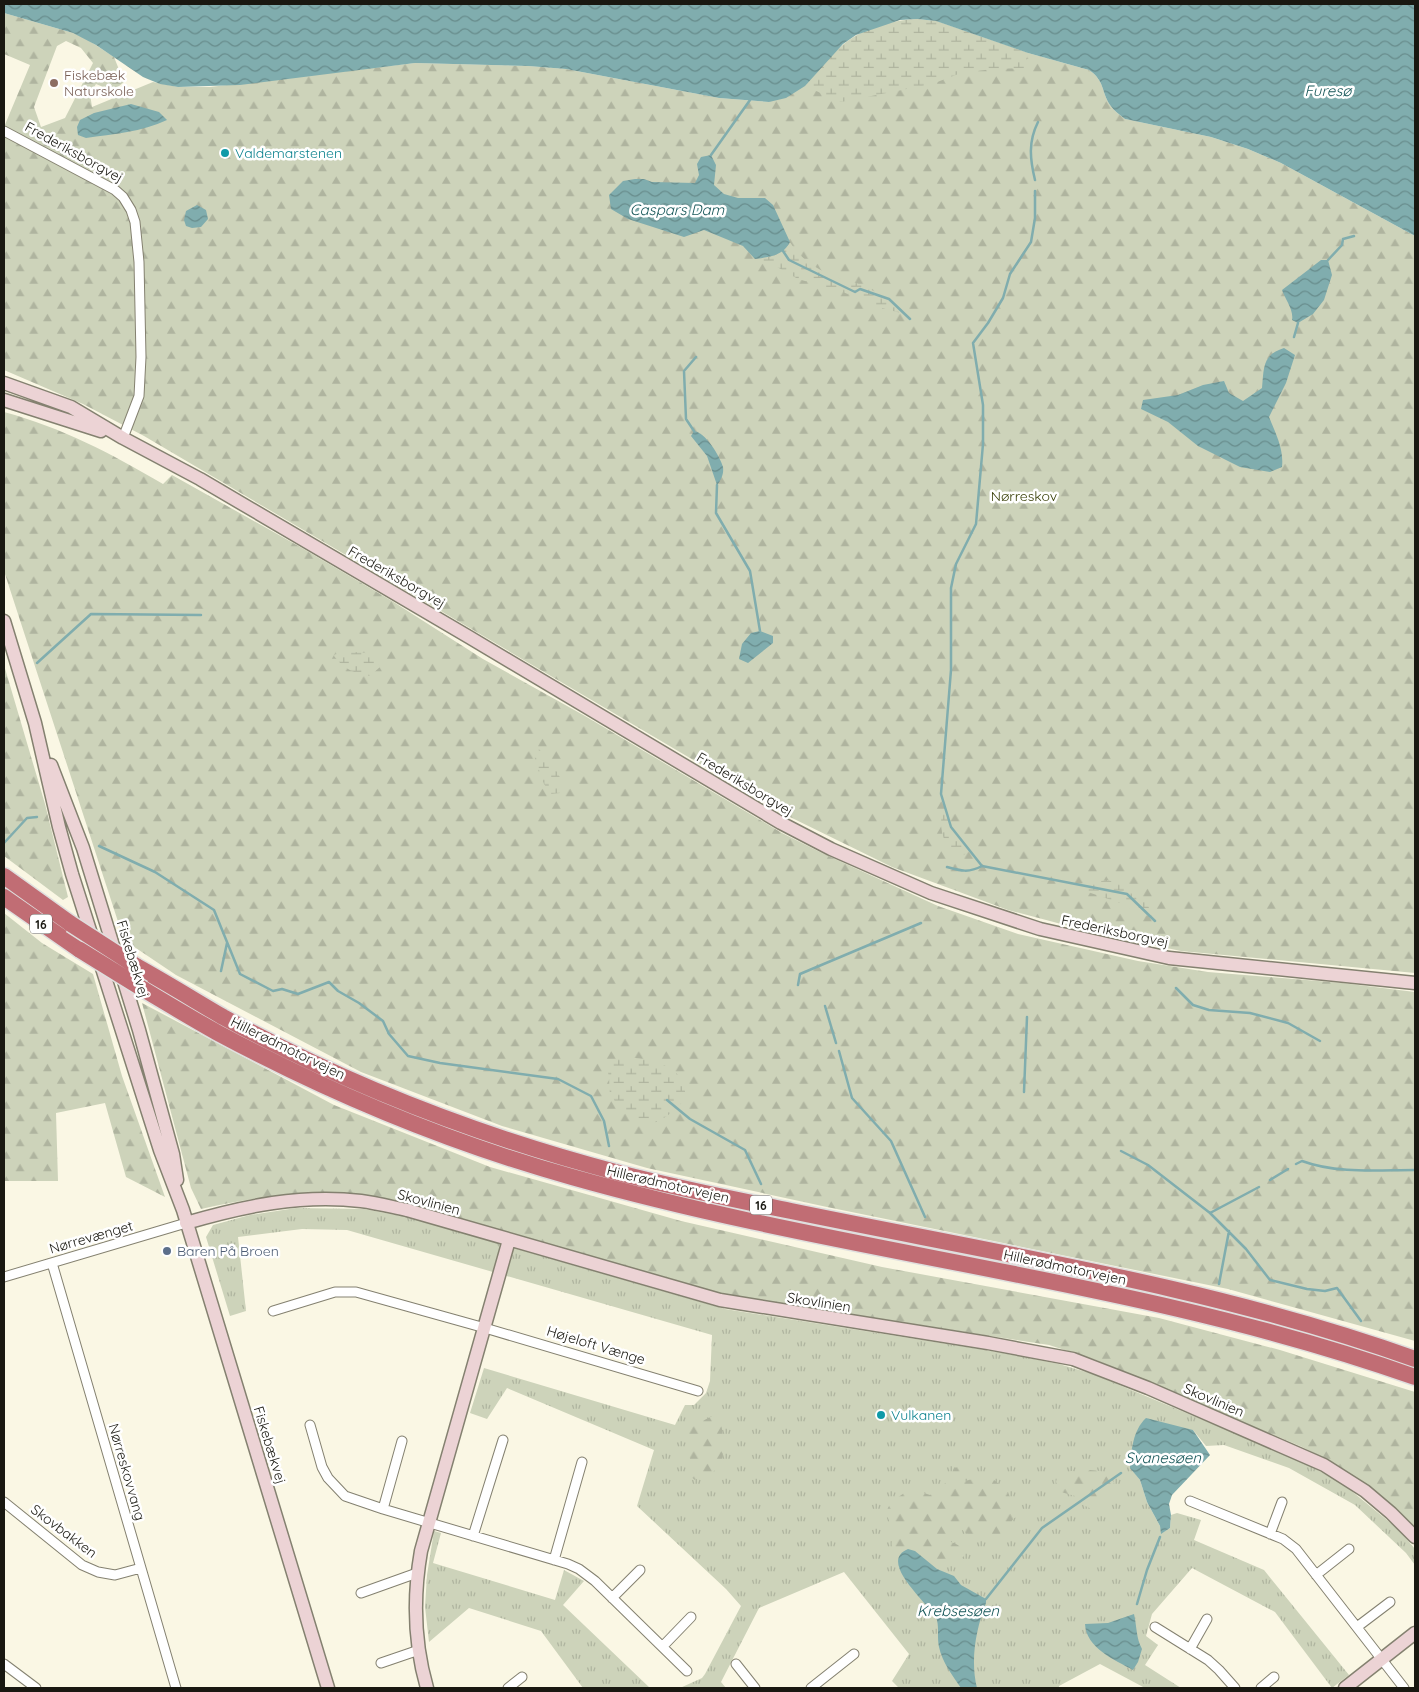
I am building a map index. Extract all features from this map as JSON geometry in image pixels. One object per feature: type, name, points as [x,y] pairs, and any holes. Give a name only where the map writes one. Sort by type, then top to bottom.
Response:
[{"type":"highway","name":"Hillerødmotorvejen","points":[[4,876],[71,924],[136,966],[225,1017],[361,1083],[426,1110],[497,1136],[618,1173],[698,1192],[1168,1289],[1266,1313],[1415,1359]]},
{"type":"highway","name":"Hillerødmotorvejen","points":[[4,897],[80,950],[143,989],[218,1033],[288,1068],[353,1098],[436,1131],[570,1177],[697,1209],[1164,1305],[1261,1328],[1415,1377]]},
{"type":"street","name":"Frederiksborgvej","points":[[4,131],[108,186],[123,197],[131,210],[135,222],[139,262],[140,357],[138,396],[124,438]]},
{"type":"street","name":"Frederiksborgvej","points":[[4,383],[71,407],[292,532],[795,831],[930,893],[1040,929],[1168,958],[1415,983]]},
{"type":"street","name":"Frederiksborgvej","points":[[4,400],[124,438]]},
{"type":"street","name":"Fiskebækvej","points":[[4,621],[35,723],[72,874],[160,1150],[183,1210]]},
{"type":"street","name":"Fiskebækvej","points":[[35,723],[83,848],[136,1021],[172,1154],[186,1223],[328,1688]]},
{"type":"street","name":"Skovlinien","points":[[186,1223],[243,1207],[278,1201],[361,1201],[407,1210],[720,1300],[1073,1359],[1148,1388],[1324,1465],[1365,1491],[1391,1512],[1415,1537]]},
{"type":"street","name":"Nørrevænget","points":[[4,1277],[186,1223]]},
{"type":"street","points":[[427,1688],[419,1650],[415,1605],[417,1573],[428,1522],[509,1240]]},
{"type":"street","name":"Nørreskovvang","points":[[52,1263],[176,1688]]},
{"type":"street","name":"Højeloft Vænge","points":[[273,1311],[335,1292],[356,1292],[698,1391]]},
{"type":"street","points":[[310,1426],[322,1467],[328,1478],[345,1496],[554,1560],[579,1570],[594,1581],[687,1670]]},
{"type":"street","points":[[473,1536],[503,1440]]},
{"type":"street","points":[[383,1509],[402,1441]]},
{"type":"street","points":[[554,1560],[582,1462]]},
{"type":"street","points":[[1190,1501],[1283,1539],[1296,1549],[1404,1688]]},
{"type":"street","name":"Skovbakken","points":[[4,1502],[82,1565],[98,1572],[114,1574],[141,1568]]},
{"type":"street","points":[[1270,1534],[1282,1502]]},
{"type":"street","points":[[1316,1575],[1349,1549]]},
{"type":"street","points":[[612,1598],[640,1570]]},
{"type":"street","points":[[361,1593],[417,1573]]},
{"type":"street","points":[[1357,1627],[1390,1602]]},
{"type":"street","points":[[662,1646],[691,1617]]},
{"type":"street","points":[[1190,1649],[1207,1619]]},
{"type":"street","points":[[1155,1627],[1219,1670],[1235,1688]]},
{"type":"street","points":[[1345,1688],[1415,1633]]},
{"type":"street","points":[[381,1663],[419,1650]]},
{"type":"street","points":[[812,1688],[854,1654]]},
{"type":"street","points":[[4,1664],[36,1688]]},
{"type":"street","points":[[736,1664],[755,1688]]},
{"type":"street","points":[[508,1688],[522,1677]]},
{"type":"street","points":[[1261,1688],[1274,1677]]},
{"type":"green space","name":"Nørreskov","points":[[4,13],[85,38],[114,57],[124,82],[113,91],[96,84],[90,94],[92,107],[153,82],[178,87],[210,87],[415,63],[566,69],[719,98],[769,102],[833,54],[936,21],[1028,53],[1089,70],[1098,78],[1110,105],[1125,119],[1211,137],[1248,149],[1281,163],[1415,236],[1415,973],[1181,951],[1095,933],[1008,910],[892,867],[790,817],[144,436],[83,404],[4,370],[4,127],[30,65],[4,54]],"holes":[[[66,41],[81,48],[93,63],[65,118],[41,127],[34,107],[57,46]]]},
{"type":"green space","points":[[917,19],[936,21],[1028,53],[1026,68],[993,69],[961,73],[932,84],[841,102],[805,86],[834,53],[861,33],[898,21]]},
{"type":"green space","points":[[790,242],[804,259],[816,267],[836,277],[870,289],[887,300],[901,313],[874,306],[843,292],[798,279],[777,267],[755,259],[780,253]]},
{"type":"green space","points":[[4,412],[26,418],[86,442],[163,484],[172,475],[302,548],[392,601],[483,659],[585,716],[782,833],[938,906],[1018,934],[1138,961],[1208,972],[1342,983],[1415,992],[1415,1341],[1228,1289],[647,1168],[502,1126],[361,1072],[176,975],[124,940],[4,571]]},
{"type":"green space","points":[[336,651],[366,653],[376,660],[380,667],[370,676],[354,672],[345,667],[334,656]]},
{"type":"green space","points":[[4,665],[45,804],[68,897],[63,900],[4,856]]},
{"type":"green space","points":[[538,748],[553,765],[562,781],[560,793],[551,794],[544,784],[533,753]]},
{"type":"green space","points":[[942,811],[947,814],[950,826],[962,838],[968,852],[961,857],[946,843],[941,826]]},
{"type":"green space","points":[[1108,880],[1135,892],[1146,902],[1152,916],[1136,914],[1123,904],[1079,889],[1077,884]]},
{"type":"green space","points":[[4,913],[42,943],[93,974],[122,1076],[165,1197],[126,1177],[105,1103],[56,1113],[58,1181],[4,1181]]},
{"type":"green space","points":[[142,1003],[334,1105],[490,1167],[681,1221],[882,1267],[1159,1318],[1280,1350],[1415,1392],[1415,1528],[1389,1503],[1362,1482],[1300,1446],[1096,1360],[1049,1345],[726,1295],[395,1200],[358,1194],[296,1194],[239,1201],[201,1209],[191,1188]]},
{"type":"green space","points":[[619,1057],[644,1059],[669,1068],[681,1078],[686,1097],[675,1110],[658,1121],[648,1124],[637,1121],[621,1108],[610,1093],[607,1070]]},
{"type":"green space","points":[[296,1208],[364,1209],[407,1217],[725,1309],[998,1352],[1059,1364],[1093,1374],[1301,1461],[1343,1484],[1398,1529],[1415,1549],[1415,1565],[1406,1553],[1355,1505],[1289,1468],[1224,1445],[1206,1446],[1193,1430],[1130,1467],[1140,1480],[1147,1502],[1162,1533],[1170,1528],[1171,1515],[1177,1513],[1201,1520],[1194,1540],[1264,1570],[1349,1675],[1332,1688],[1275,1612],[1192,1568],[1152,1614],[1146,1636],[1158,1645],[1145,1665],[1181,1688],[1145,1688],[1100,1664],[1059,1686],[1059,1688],[899,1688],[892,1681],[909,1654],[844,1572],[759,1608],[721,1682],[726,1688],[680,1688],[702,1678],[705,1674],[741,1606],[726,1589],[637,1506],[654,1450],[507,1388],[487,1419],[470,1413],[484,1368],[675,1425],[685,1405],[694,1405],[706,1393],[710,1381],[712,1335],[347,1230],[302,1229],[238,1237],[246,1311],[230,1316],[206,1237],[213,1225],[250,1215]]},
{"type":"green space","points":[[718,1414],[723,1440],[722,1461],[718,1468],[695,1480],[686,1471],[691,1463],[689,1455],[693,1451],[692,1443],[683,1440],[679,1431],[681,1427],[693,1426]]},
{"type":"green space","points":[[958,1467],[962,1470],[965,1481],[973,1479],[975,1470],[996,1481],[1007,1492],[1015,1506],[1018,1513],[1016,1516],[998,1538],[972,1536],[960,1527],[953,1526],[949,1534],[950,1540],[962,1548],[964,1556],[955,1562],[949,1560],[941,1569],[911,1548],[900,1552],[893,1550],[893,1532],[887,1512],[891,1503],[906,1492],[921,1487],[924,1493],[930,1495],[945,1484],[954,1468]]},
{"type":"green space","points":[[1090,1470],[1100,1471],[1114,1482],[1107,1498],[1094,1510],[1081,1504],[1075,1496],[1061,1492],[1056,1482],[1057,1478],[1071,1471],[1079,1475]]},
{"type":"green space","points":[[434,1531],[441,1533],[433,1563],[555,1600],[564,1570],[584,1581],[563,1605],[650,1688],[583,1688],[541,1631],[469,1608],[429,1642],[425,1607],[427,1575]]},
{"type":"water","name":"Furesø","points":[[4,4],[1415,4],[1415,236],[1281,163],[1248,149],[1211,137],[1125,119],[1110,105],[1098,78],[1089,70],[1028,53],[936,21],[900,20],[856,35],[843,44],[805,86],[786,98],[769,102],[719,98],[566,69],[415,63],[240,85],[178,87],[160,84],[143,77],[96,45],[73,33],[4,13]]},
{"type":"water","points":[[131,104],[159,112],[167,120],[127,132],[86,138],[78,135],[77,127],[80,120],[94,113]]},
{"type":"water","name":"Caspars Dam","points":[[711,155],[716,165],[714,185],[724,194],[738,198],[765,198],[773,205],[790,242],[780,253],[755,259],[743,246],[704,230],[684,237],[628,219],[611,209],[609,195],[623,181],[644,179],[652,182],[695,183],[699,175],[697,164],[701,157]]},
{"type":"water","points":[[197,205],[206,210],[208,219],[201,227],[192,228],[186,226],[184,220],[186,211]]},
{"type":"water","points":[[1321,260],[1328,260],[1332,275],[1324,300],[1313,314],[1298,323],[1292,320],[1291,308],[1282,290]]},
{"type":"water","points":[[1284,348],[1295,355],[1286,383],[1269,417],[1281,448],[1282,467],[1270,472],[1240,467],[1198,446],[1168,422],[1141,409],[1143,400],[1178,395],[1203,385],[1224,381],[1229,393],[1243,401],[1262,388],[1264,368],[1268,358]]},
{"type":"water","points":[[694,431],[707,440],[721,462],[723,474],[717,485],[707,456],[691,436]]},
{"type":"water","points":[[760,631],[773,636],[773,643],[748,663],[739,659],[742,644],[751,633]]},
{"type":"water","name":"Svanesøen","points":[[1146,1418],[1193,1430],[1210,1455],[1172,1495],[1169,1504],[1171,1515],[1170,1528],[1161,1534],[1160,1526],[1147,1502],[1140,1480],[1130,1468],[1135,1435]]},
{"type":"water","name":"Krebsesøen","points":[[908,1549],[915,1551],[937,1569],[954,1576],[961,1585],[986,1599],[975,1645],[974,1667],[977,1688],[961,1688],[940,1653],[937,1620],[908,1584],[898,1563],[900,1555]]},
{"type":"water","points":[[1134,1614],[1142,1649],[1133,1670],[1110,1657],[1096,1646],[1090,1640],[1085,1624],[1108,1623]]},
{"type":"waterway","points":[[711,155],[750,100]]},
{"type":"waterway","points":[[1035,180],[1031,144],[1038,122]]},
{"type":"waterway","points":[[947,867],[965,871],[982,866],[951,827],[941,794],[951,670],[951,588],[956,564],[976,524],[983,444],[983,405],[973,343],[1003,298],[1010,274],[1031,242],[1035,218],[1035,191]]},
{"type":"waterway","points":[[1328,260],[1342,245],[1343,239],[1354,236]]},
{"type":"waterway","points":[[783,251],[789,260],[855,292],[860,289],[889,299],[910,319]]},
{"type":"waterway","points":[[1294,337],[1298,323]]},
{"type":"waterway","points":[[694,431],[686,419],[684,371],[696,357]]},
{"type":"waterway","points":[[717,485],[716,513],[750,571],[760,631]]},
{"type":"waterway","points":[[37,663],[91,614],[201,615]]},
{"type":"waterway","points":[[4,843],[27,818],[37,817]]},
{"type":"waterway","points":[[99,846],[155,872],[214,910],[240,974],[273,991],[282,989],[298,994],[329,982],[338,991],[359,1003],[383,1021],[389,1034],[408,1056],[440,1063],[558,1079],[591,1096],[604,1121],[609,1146]]},
{"type":"waterway","points":[[982,866],[1127,894],[1155,921]]},
{"type":"waterway","points":[[798,985],[800,974],[921,923]]},
{"type":"waterway","points":[[221,971],[227,943]]},
{"type":"waterway","points":[[1176,988],[1193,1005],[1209,1010],[1250,1013],[1288,1023],[1320,1041]]},
{"type":"waterway","points":[[825,1006],[836,1043]]},
{"type":"waterway","points":[[1024,1092],[1027,1017]]},
{"type":"waterway","points":[[839,1051],[852,1098],[891,1141],[925,1217]]},
{"type":"waterway","points":[[667,1100],[690,1119],[745,1150],[761,1184]]},
{"type":"waterway","points":[[1121,1151],[1148,1165],[1210,1213],[1246,1249],[1270,1280],[1307,1289],[1325,1291],[1337,1288],[1361,1321]]},
{"type":"waterway","points":[[1296,1164],[1302,1161],[1343,1170],[1415,1170]]},
{"type":"waterway","points":[[1270,1180],[1288,1169]]},
{"type":"waterway","points":[[1210,1213],[1259,1187]]},
{"type":"waterway","points":[[1219,1284],[1229,1231]]},
{"type":"waterway","points":[[986,1599],[1042,1528],[1121,1473]]},
{"type":"waterway","points":[[1137,1604],[1147,1570],[1160,1537]]},
{"type":"place","name":"Fiskebæk Naturskole","points":[[54,83]]},
{"type":"place","name":"Valdemarstenen","points":[[225,153]]},
{"type":"place","name":"Baren På Broen","points":[[167,1251]]},
{"type":"place","name":"Vulkanen","points":[[881,1415]]}]
